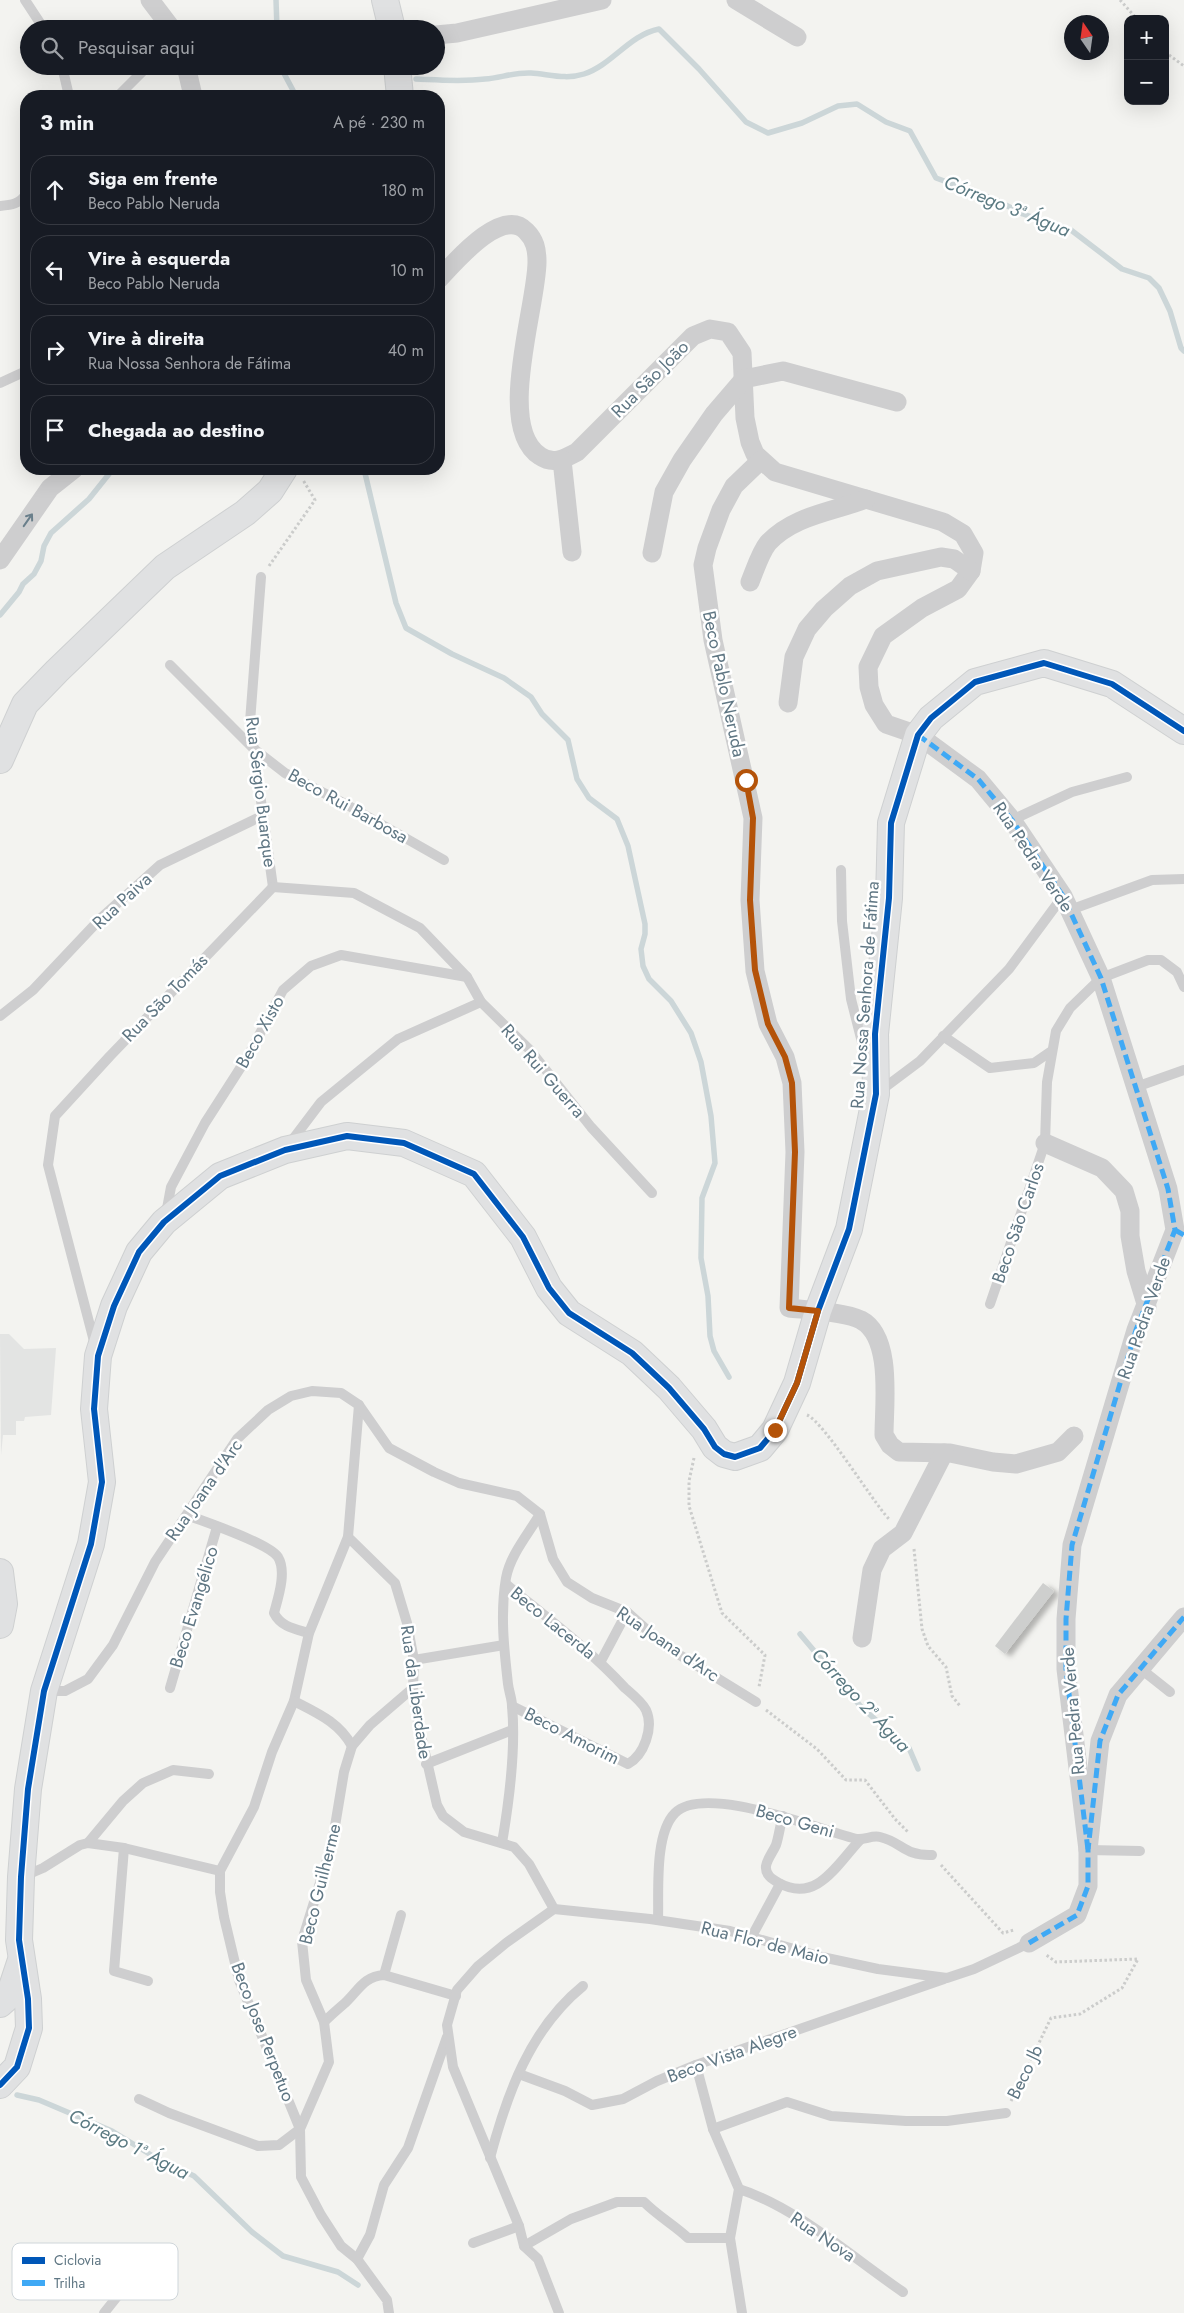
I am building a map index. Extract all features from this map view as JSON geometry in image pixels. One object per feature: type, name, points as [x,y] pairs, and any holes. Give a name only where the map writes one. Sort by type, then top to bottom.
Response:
[{"type":"street","points":[[150,0],[165,20]]},
{"type":"street","points":[[385,0],[390,20]]},
{"type":"street","points":[[445,34],[458,33],[544,6],[602,0]]},
{"type":"street","points":[[736,0],[797,37]]},
{"type":"street","points":[[188,75],[192,90]]},
{"type":"street","points":[[398,75],[399,90]]},
{"type":"street","points":[[445,273],[469,248],[494,230],[510,223],[523,227],[535,239],[537,263],[521,367],[520,414],[524,434],[532,451],[548,461],[562,460],[572,552]]},
{"type":"street","name":"Rua São João","points":[[562,460],[578,452],[692,336],[710,329],[728,332],[742,353],[745,418],[755,454],[761,460],[775,472],[943,522],[963,534],[974,553],[970,571]]},
{"type":"street","points":[[652,553],[664,492],[682,460],[714,414],[744,379],[783,371],[897,402]]},
{"type":"street","name":"Beco Pablo Neruda","points":[[761,460],[734,486],[721,510],[703,565],[713,640],[753,818],[750,900],[755,970],[768,1024],[785,1057],[792,1083],[795,1152],[789,1308],[818,1311]]},
{"type":"street","points":[[0,560],[50,488],[66,475]]},
{"type":"street","points":[[0,760],[25,704],[57,670],[165,566],[245,512],[290,475]]},
{"type":"street","points":[[750,582],[767,544],[787,527],[811,515],[844,508],[866,499]]},
{"type":"street","points":[[788,703],[794,657],[807,629],[824,609],[850,586],[877,571],[941,557],[954,559],[970,571],[958,589],[922,608],[883,636],[868,667],[869,687],[874,705],[886,724],[918,735]]},
{"type":"street","name":"Rua Nossa Senhora de Fátima","points":[[0,2085],[17,2067],[29,2028],[28,1999],[19,1940],[21,1877],[28,1788],[44,1691],[91,1544],[102,1482],[94,1409],[98,1356],[114,1306],[139,1252],[164,1222],[220,1176],[284,1150],[347,1136],[404,1143],[474,1174],[522,1238],[550,1288],[569,1312],[632,1354],[668,1388],[704,1429],[715,1447],[724,1454],[735,1456],[760,1448],[775,1430],[797,1383],[818,1311],[849,1229],[876,1094],[875,1034],[888,898],[892,823],[918,735],[931,718],[975,682],[1044,663],[1112,684],[1184,731]]},
{"type":"street","name":"Rua Pedra Verde","points":[[918,735],[978,779],[1012,820],[1066,903],[1101,978],[1168,1189],[1179,1233],[1136,1330],[1072,1545],[1066,1618],[1066,1669],[1088,1850]]},
{"type":"street","name":"Beco São Carlos","points":[[1045,1143],[1102,1168],[1124,1191],[1130,1211],[1130,1236],[1136,1271],[1147,1307]]},
{"type":"street","points":[[818,1311],[860,1320],[872,1328],[883,1352],[884,1435],[890,1445],[899,1452],[944,1452],[993,1462],[1016,1464],[1058,1452],[1074,1436]]},
{"type":"street","points":[[862,1638],[872,1570],[882,1549],[903,1533],[944,1452]]},
{"type":"street","points":[[0,1572],[4,1604],[0,1625]]},
{"type":"street","name":"Rua Flor de Maio","points":[[1029,1942],[1077,1914],[1088,1886],[1088,1850],[1100,1740],[1118,1695],[1184,1617]]},
{"type":"street","name":"Rua Nossa Senhora de Fátima","points":[[0,2004],[9,1996],[12,1990],[22,1958]]},
{"type":"lane","points":[[25,0],[38,20]]},
{"type":"lane","points":[[64,75],[68,90]]},
{"type":"lane","points":[[124,90],[139,75]]},
{"type":"lane","points":[[0,206],[13,205],[20,202]]},
{"type":"lane","points":[[0,383],[20,374]]},
{"type":"lane","name":"Rua Sérgio Buarque","points":[[261,577],[250,722],[273,887]]},
{"type":"lane","name":"Beco Rui Barbosa","points":[[170,665],[254,749],[285,773],[349,806],[444,860]]},
{"type":"lane","points":[[1012,820],[1072,792],[1127,777]]},
{"type":"lane","name":"Rua Paiva","points":[[0,1016],[33,990],[101,918],[160,865],[264,815]]},
{"type":"lane","points":[[841,870],[842,921],[851,998],[876,1094],[920,1061],[1010,969],[1066,903],[1152,880],[1184,879]]},
{"type":"lane","points":[[273,887],[354,893],[420,928],[467,977],[481,1002],[398,1039],[321,1102],[284,1150]]},
{"type":"lane","name":"Rua São Tomás","points":[[98,1356],[48,1165],[55,1116],[117,1048],[273,887]]},
{"type":"lane","name":"Beco Xisto","points":[[164,1222],[171,1188],[204,1123],[248,1056],[283,990],[311,966],[341,955],[467,977]]},
{"type":"lane","points":[[1101,978],[1148,960],[1161,960],[1177,972],[1184,988]]},
{"type":"lane","name":"Beco São Carlos","points":[[990,1304],[1045,1143],[1047,1082],[1050,1052],[1056,1031],[1070,1008],[1101,978]]},
{"type":"lane","name":"Rua Rui Guerra","points":[[481,1002],[530,1050],[591,1126],[652,1193]]},
{"type":"lane","points":[[943,1036],[990,1068],[1034,1063],[1050,1052]]},
{"type":"lane","points":[[1136,1087],[1184,1070]]},
{"type":"lane","name":"Rua Joana d'Arc","points":[[44,1691],[66,1691],[88,1678],[113,1645],[155,1562],[237,1439],[268,1410],[291,1396],[312,1391],[341,1393],[359,1405],[389,1448],[459,1483],[517,1496],[540,1514],[553,1559],[567,1582],[592,1598],[627,1612],[665,1646],[756,1702]]},
{"type":"lane","points":[[21,1877],[43,1868],[80,1845],[88,1843],[124,1848],[220,1871],[254,1807],[272,1752],[294,1701],[309,1633],[348,1538],[359,1405]]},
{"type":"lane","points":[[502,1843],[507,1809],[512,1730],[512,1706],[504,1646],[503,1620],[506,1577],[516,1553],[540,1514]]},
{"type":"lane","points":[[187,1515],[266,1546],[278,1557],[282,1573],[280,1594],[274,1613],[277,1620],[284,1625],[309,1633]]},
{"type":"lane","name":"Beco Evangélico","points":[[170,1688],[217,1527]]},
{"type":"lane","name":"Rua da Liberdade","points":[[348,1538],[395,1583],[407,1623],[414,1660],[413,1688],[426,1764],[437,1805],[443,1816],[464,1832],[514,1846],[529,1864],[554,1909]]},
{"type":"lane","name":"Beco Lacerda","points":[[506,1584],[601,1661]]},
{"type":"lane","points":[[601,1661],[627,1612]]},
{"type":"lane","points":[[414,1660],[504,1646]]},
{"type":"lane","name":"Beco Amorim","points":[[512,1706],[628,1764],[636,1760],[648,1735],[650,1723],[645,1709],[601,1661]]},
{"type":"lane","points":[[1141,1669],[1170,1692]]},
{"type":"lane","name":"Beco Guilherme","points":[[300,2129],[329,2062],[324,2022],[306,1980],[302,1941],[332,1844],[344,1772],[352,1746],[370,1725],[413,1688]]},
{"type":"lane","points":[[294,1701],[333,1722],[346,1734],[352,1746]]},
{"type":"lane","name":"Beco Amorim","points":[[426,1764],[512,1730]]},
{"type":"lane","points":[[88,1843],[122,1801],[143,1783],[173,1770],[209,1774]]},
{"type":"lane","name":"Beco Geni","points":[[658,1920],[662,1839],[674,1814],[689,1803],[756,1808],[860,1840],[879,1836],[916,1856],[932,1855]]},
{"type":"lane","points":[[783,1816],[776,1846],[766,1864],[770,1877],[780,1884],[799,1891],[811,1889],[824,1880],[860,1840]]},
{"type":"lane","points":[[124,1848],[114,1971],[148,1980]]},
{"type":"lane","points":[[1088,1850],[1140,1851]]},
{"type":"lane","name":"Beco Jose Perpetuo","points":[[220,1871],[224,1917],[239,1980],[300,2129],[301,2177],[321,2215],[341,2246],[357,2259],[387,2300],[388,2313]]},
{"type":"lane","points":[[751,1938],[780,1884]]},
{"type":"lane","points":[[554,1909],[506,1943],[478,1966],[457,1990],[448,2025],[448,2033],[453,2067],[518,2226],[524,2246],[538,2259],[559,2313]]},
{"type":"lane","name":"Rua Flor de Maio","points":[[554,1909],[658,1920],[730,1931],[822,1957],[878,1969],[947,1978],[974,1969],[1029,1942]]},
{"type":"lane","points":[[384,1975],[401,1915]]},
{"type":"lane","points":[[324,2022],[347,2001],[362,1982],[384,1975],[456,1996]]},
{"type":"lane","name":"Beco Vista Alegre","points":[[519,2074],[565,2091],[592,2105],[623,2099],[657,2081],[696,2065],[947,1978]]},
{"type":"lane","points":[[490,2158],[498,2126],[519,2074],[539,2032],[559,2007],[583,1986]]},
{"type":"lane","points":[[357,2259],[370,2235],[384,2185],[408,2148],[448,2033]]},
{"type":"lane","points":[[696,2065],[713,2128],[739,2188],[730,2238],[742,2313]]},
{"type":"lane","points":[[139,2099],[169,2113],[258,2146],[279,2145],[300,2129]]},
{"type":"lane","name":"Beco Jb","points":[[713,2128],[787,2102],[831,2116],[906,2121],[947,2121],[1006,2113]]},
{"type":"lane","name":"Rua Nova","points":[[739,2188],[756,2194],[815,2229],[903,2292]]},
{"type":"lane","points":[[524,2246],[571,2219],[617,2202],[644,2202],[657,2215],[671,2222],[688,2238],[730,2238]]},
{"type":"lane","points":[[473,2244],[518,2226]]},
{"type":"lane","points":[[104,2313],[114,2300]]},
{"type":"path","points":[[1120,0],[1133,15]]},
{"type":"path","points":[[1169,55],[1184,66]]},
{"type":"path","points":[[261,577],[315,500],[294,475]]},
{"type":"path","points":[[704,1429],[689,1481],[689,1506],[722,1613],[765,1655],[756,1702],[817,1749],[846,1780],[865,1780],[895,1819],[932,1855],[1003,1933],[1022,1928],[1029,1942]]},
{"type":"shaded area","points":[[0,1334],[9,1334],[24,1349],[56,1348],[51,1415],[25,1417],[24,1421],[16,1421],[16,1435],[3,1435],[1,1455]]},
{"type":"building","points":[[1043,1583],[1054,1591],[1005,1654],[995,1646]]},
{"type":"waterway","points":[[276,0],[277,20]]},
{"type":"waterway","name":"Córrego 3ª Água","points":[[416,79],[468,80],[525,73],[564,77],[577,76],[594,70],[639,37],[659,29],[699,69],[746,122],[768,133],[802,123],[838,106],[857,104],[886,122],[910,131],[936,178],[996,200],[1023,214],[1071,230],[1122,269],[1149,278],[1159,288],[1170,311],[1181,348],[1184,351]]},
{"type":"waterway","points":[[285,75],[293,90]]},
{"type":"waterway","points":[[0,615],[19,592],[23,584],[34,574],[51,533],[89,499],[108,475]]},
{"type":"waterway","name":"Córrego 2ª Água","points":[[365,475],[396,603],[406,628],[452,654],[504,678],[531,697],[542,714],[568,740],[577,779],[589,798],[617,819],[628,846],[645,924],[645,934],[641,949],[643,966],[649,979],[671,1001],[691,1033],[701,1062],[711,1116],[715,1163],[702,1198],[701,1258],[708,1296],[710,1336],[714,1351],[729,1377]]},
{"type":"waterway","name":"Córrego 2ª Água","points":[[800,1634],[862,1708],[909,1748],[918,1769]]},
{"type":"waterway","name":"Córrego 1ª Água","points":[[17,2095],[39,2100],[112,2131],[156,2158],[194,2176],[252,2232],[283,2256],[338,2272],[358,2285]]},
{"type":"marked path","points":[[918,735],[978,779],[1012,820],[1063,896],[1101,978],[1168,1189],[1175,1230],[1136,1330],[1072,1545],[1066,1619],[1066,1669],[1088,1850]]},
{"type":"marked path","points":[[1175,1230],[1184,1235]]},
{"type":"marked path","points":[[1029,1943],[1077,1915],[1088,1886],[1088,1850],[1100,1741],[1118,1695],[1184,1617]]},
{"type":"cycle path","points":[[0,2085],[17,2067],[29,2028],[28,1999],[19,1940],[21,1877],[28,1789],[44,1691],[91,1544],[102,1482],[94,1409],[98,1356],[114,1306],[139,1252],[164,1222],[220,1176],[285,1150],[347,1136],[404,1143],[474,1174],[523,1237],[549,1288],[569,1313],[632,1353],[669,1388],[704,1429],[715,1447],[724,1454],[735,1457],[760,1448],[775,1430],[797,1383],[818,1311],[849,1229],[876,1094],[875,1034],[889,898],[891,823],[918,735],[931,718],[975,682],[1044,663],[1112,684],[1184,731]]},
{"type":"route","points":[[746,780],[753,818],[750,900],[755,970],[768,1024],[785,1057],[792,1083],[795,1152],[789,1308],[818,1311],[797,1383],[775,1430]]}]
